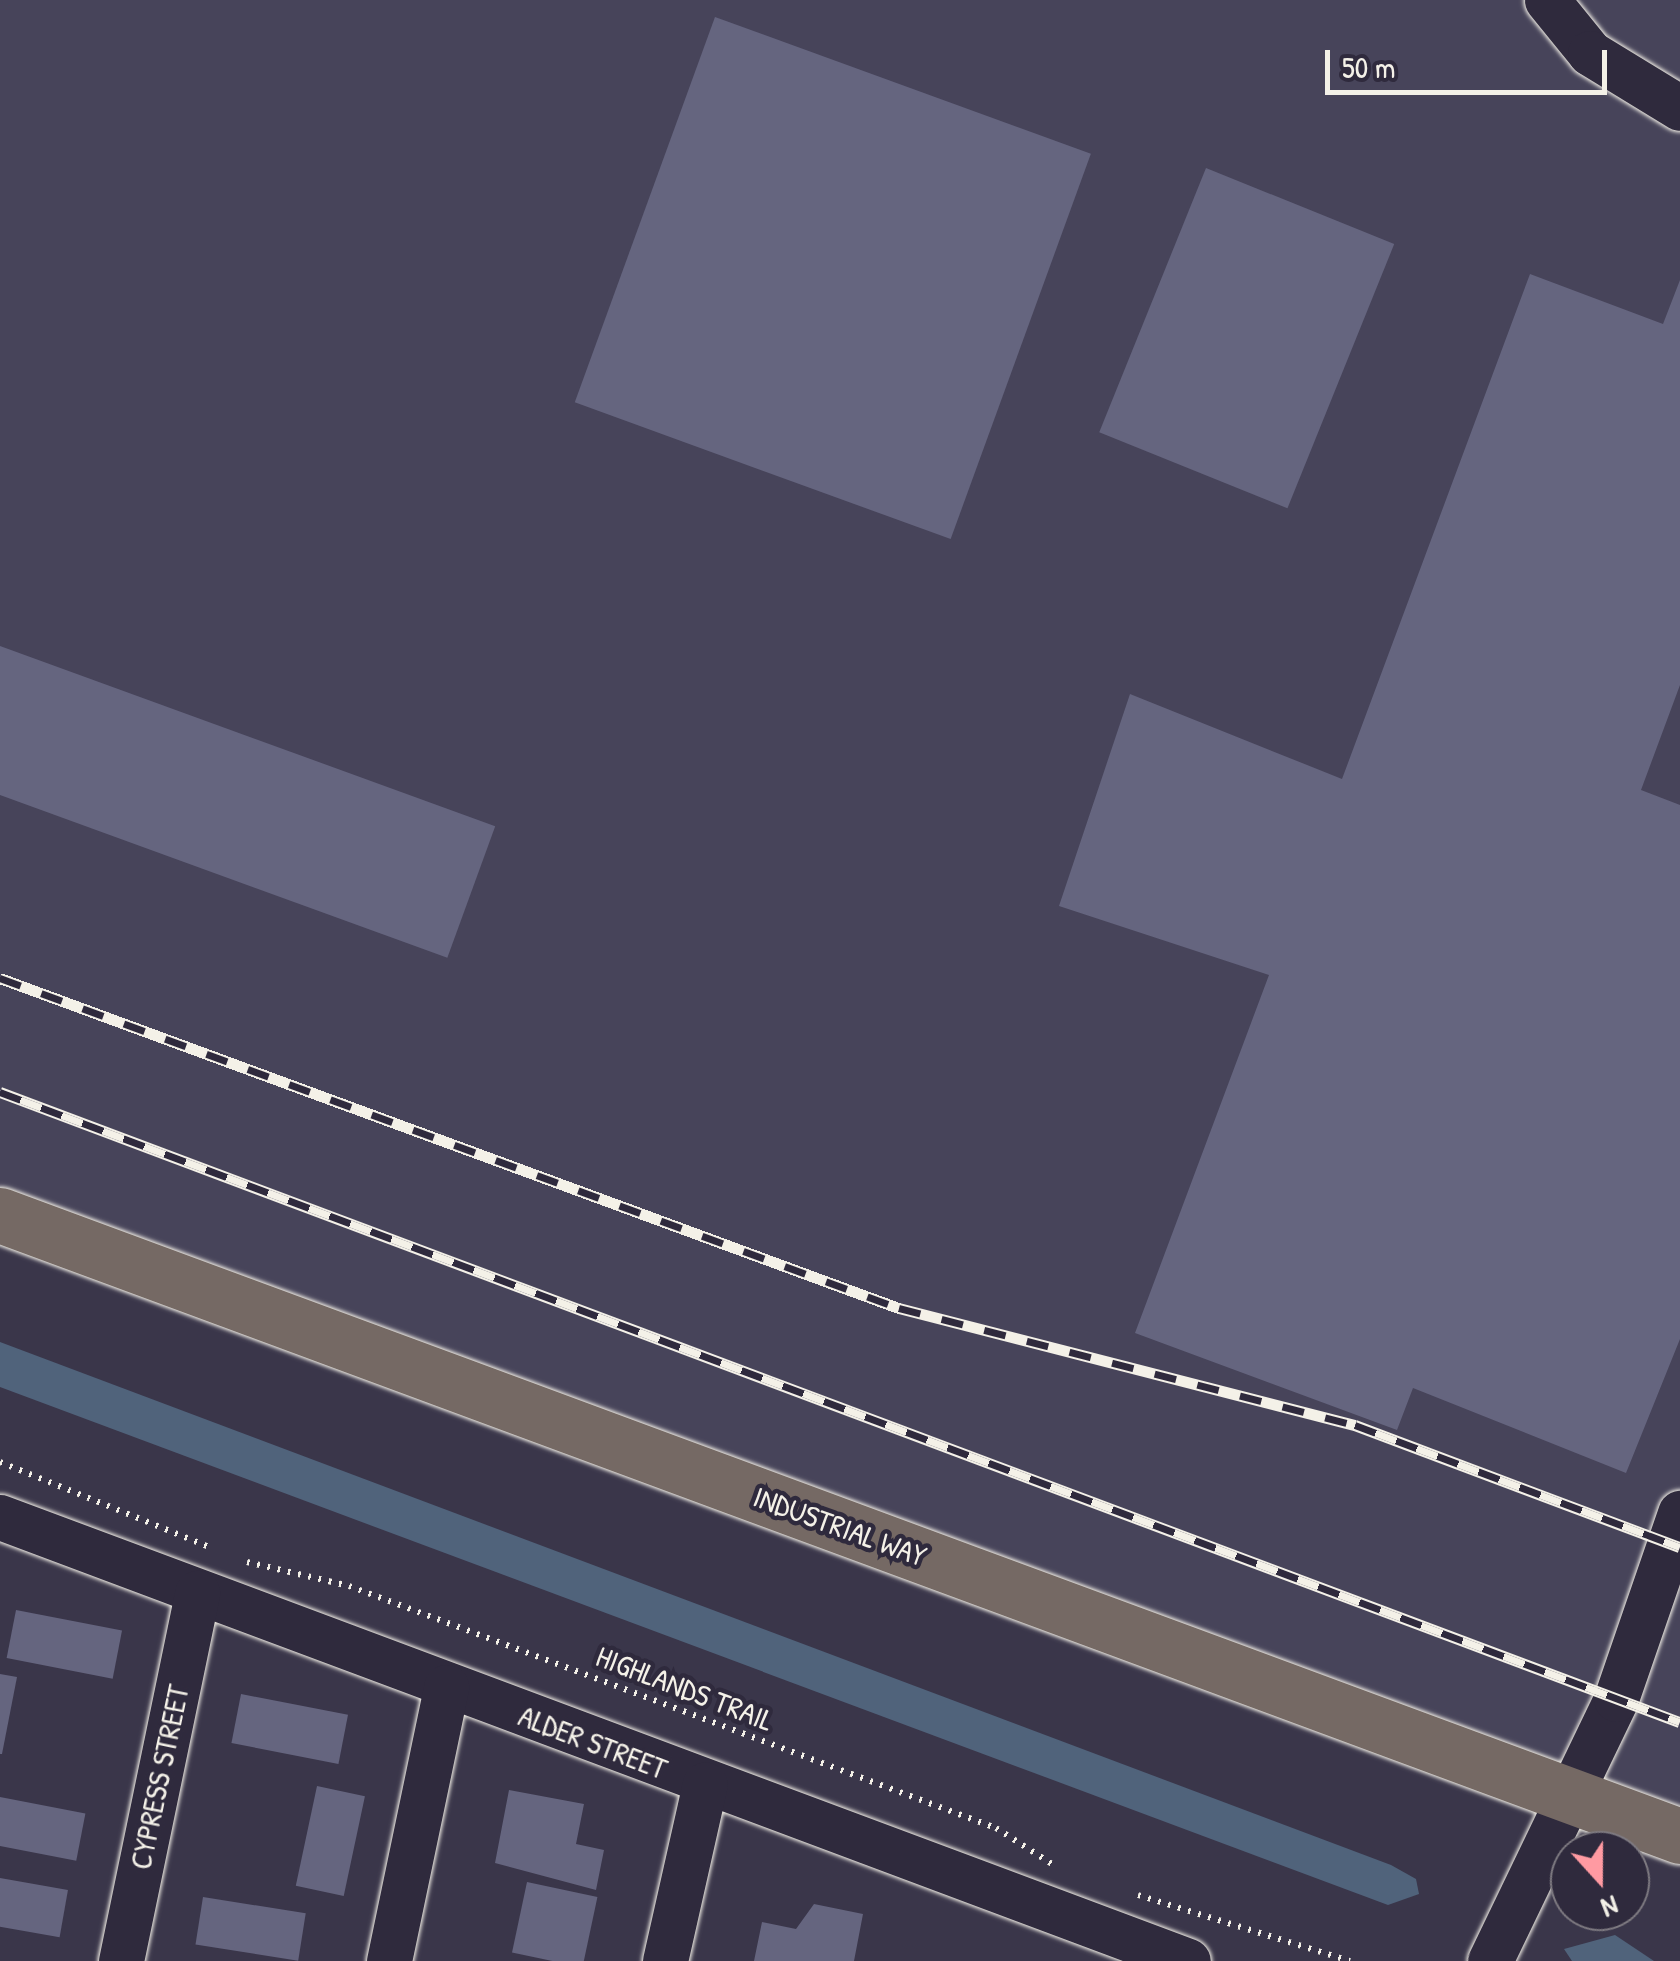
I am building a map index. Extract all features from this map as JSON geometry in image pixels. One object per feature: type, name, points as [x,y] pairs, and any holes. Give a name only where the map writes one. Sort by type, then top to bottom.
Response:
[{"type":"main road","name":"INDUSTRIAL WAY","points":[[0,1215],[1680,1836]]},
{"type":"street","points":[[1547,0],[1590,53],[1680,108]]},
{"type":"street","points":[[1490,1961],[1616,1698],[1680,1513]]},
{"type":"street","name":"ALDER STREET","points":[[0,1517],[705,1784],[1188,1961]]},
{"type":"street","name":"CYPRESS STREET","points":[[121,1961],[197,1593]]},
{"type":"street","points":[[389,1961],[446,1687]]},
{"type":"street","points":[[665,1961],[705,1784]]},
{"type":"path","points":[[0,1462],[218,1551]]},
{"type":"path","name":"HIGHLANDS TRAIL","points":[[234,1558],[349,1586],[996,1828],[1063,1871]]},
{"type":"path","points":[[1116,1890],[1350,1961]]},
{"type":"shaded area","points":[[0,0],[1680,0],[1680,1832],[0,1213]]},
{"type":"water","points":[[0,1342],[1391,1865],[1416,1879],[1419,1894],[1388,1905],[0,1387]]},
{"type":"water","points":[[1615,1935],[1654,1961],[1572,1961],[1564,1949]]},
{"type":"building","points":[[715,17],[1091,154],[951,539],[575,402]]},
{"type":"building","points":[[1206,168],[1394,244],[1287,508],[1099,432]]},
{"type":"building","points":[[1530,274],[1663,324],[1680,280],[1680,685],[1641,790],[1680,805],[1680,1339],[1626,1473],[1413,1388],[1397,1430],[1135,1333],[1269,975],[1059,906],[1130,694],[1342,779]]},
{"type":"building","points":[[0,646],[495,826],[447,958],[0,795]]},
{"type":"building","points":[[16,1610],[122,1631],[113,1679],[7,1658]]},
{"type":"building","points":[[0,1674],[17,1677],[2,1754],[0,1754]]},
{"type":"building","points":[[241,1694],[348,1715],[338,1764],[231,1743]]},
{"type":"building","points":[[317,1786],[365,1796],[344,1896],[296,1886]]},
{"type":"building","points":[[509,1790],[584,1804],[576,1844],[604,1850],[596,1890],[495,1863]]},
{"type":"building","points":[[0,1797],[85,1814],[76,1861],[0,1846]]},
{"type":"building","points":[[0,1878],[68,1890],[60,1937],[0,1927]]},
{"type":"building","points":[[527,1882],[597,1897],[584,1961],[552,1961],[512,1952]]},
{"type":"building","points":[[203,1897],[306,1913],[298,1961],[195,1944]]},
{"type":"building","points":[[814,1904],[863,1914],[854,1961],[754,1961],[762,1922],[796,1929]]},
{"type":"railway","points":[[0,978],[899,1308],[1355,1425],[1680,1547]]},
{"type":"railway","points":[[0,1092],[1680,1722]]}]
